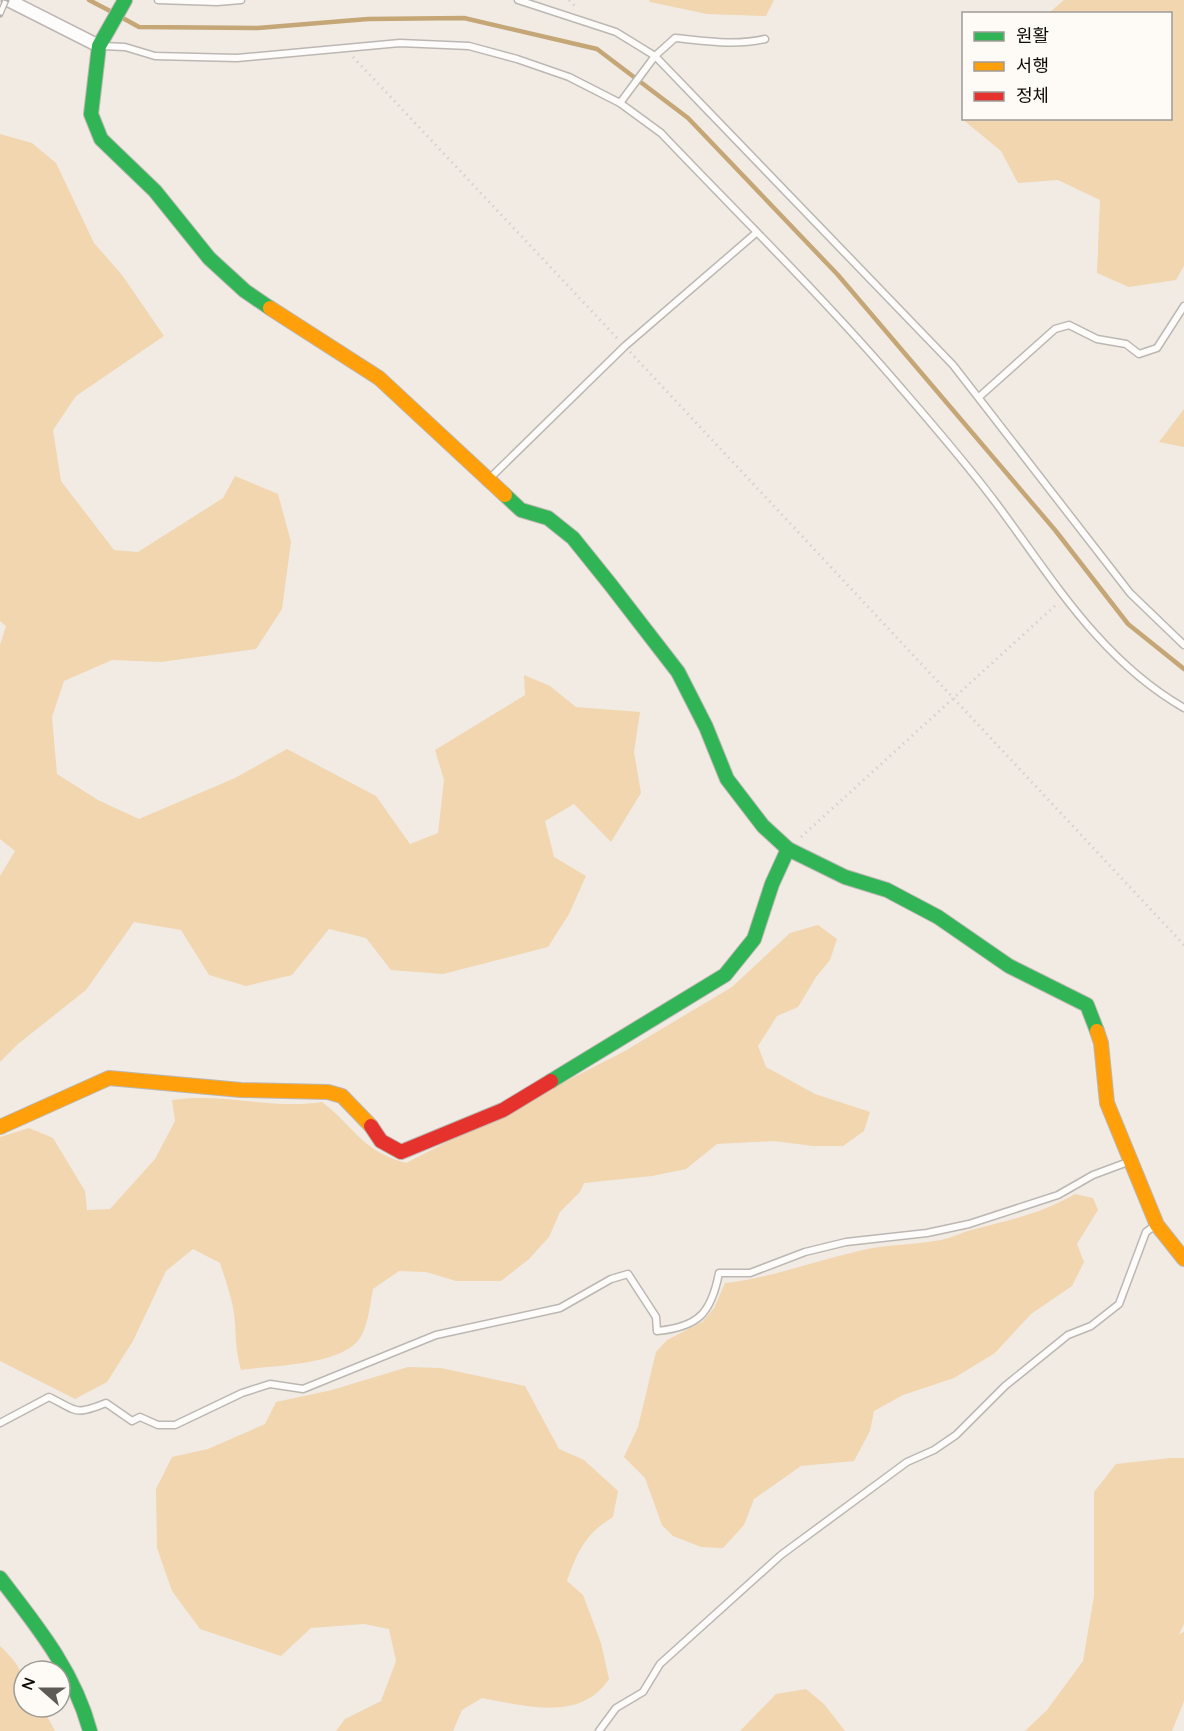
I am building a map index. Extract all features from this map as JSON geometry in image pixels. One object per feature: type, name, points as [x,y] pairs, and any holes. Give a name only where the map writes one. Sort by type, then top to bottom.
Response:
[{"type":"street","points":[[8,0],[100,42]]},
{"type":"street","points":[[123,3],[100,42],[91,114],[101,139],[155,190],[208,258],[245,291],[379,378],[521,510],[548,518],[581,547],[678,672],[706,727],[728,779],[763,826],[788,849],[845,878],[887,890],[938,917],[1009,966],[1087,1005],[1101,1043],[1107,1103],[1157,1225],[1184,1259]]},
{"type":"street","points":[[0,1127],[109,1078],[241,1090],[328,1092],[342,1096],[365,1118],[381,1142],[401,1152],[503,1110],[725,975],[754,939],[772,884],[788,849]]},
{"type":"street","points":[[0,1578],[44,1635],[79,1691],[90,1731]]},
{"type":"lane","points":[[158,0],[217,2],[241,0]]},
{"type":"lane","points":[[518,0],[616,32],[655,56],[953,364],[1130,593],[1184,645]]},
{"type":"lane","points":[[620,102],[655,56],[675,38],[726,44],[765,39]]},
{"type":"lane","points":[[100,42],[155,56],[237,58],[400,43],[469,46],[569,77],[620,102],[661,134],[899,386],[995,502],[1063,598],[1124,665],[1157,693],[1184,708]]},
{"type":"lane","points":[[489,480],[625,346],[756,233]]},
{"type":"lane","points":[[979,398],[1055,329],[1069,325],[1097,339],[1125,344],[1139,354],[1157,348],[1184,306]]},
{"type":"lane","points":[[0,1423],[49,1397],[66,1405],[73,1412],[88,1410],[106,1403],[132,1421],[140,1417],[158,1425],[175,1425],[242,1393],[270,1384],[303,1389],[436,1335],[560,1308],[611,1279],[628,1274],[656,1317],[657,1330],[675,1329],[699,1320],[703,1315],[719,1273],[750,1273],[805,1252],[846,1242],[927,1233],[969,1224],[1058,1195],[1093,1175],[1131,1160]]},
{"type":"lane","points":[[599,1731],[616,1708],[643,1692],[660,1664],[781,1555],[907,1462],[934,1450],[956,1435],[1005,1386],[1068,1335],[1091,1326],[1119,1304],[1146,1232],[1157,1225]]},
{"type":"path","points":[[344,48],[956,698],[1184,945]]},
{"type":"path","points":[[788,849],[1063,598]]},
{"type":"shaded area","points":[[649,0],[774,0],[766,16],[707,14]]},
{"type":"shaded area","points":[[1064,0],[1184,0],[1184,266],[1176,280],[1129,287],[1097,273],[1100,200],[1058,180],[1018,183],[1001,151],[963,120],[1172,120],[1172,12],[1050,12]]},
{"type":"shaded area","points":[[0,134],[32,143],[56,163],[94,243],[122,275],[164,336],[76,396],[53,430],[61,481],[114,550],[138,552],[223,498],[235,476],[278,494],[291,542],[282,609],[256,649],[161,662],[112,660],[64,681],[52,717],[57,774],[98,800],[139,819],[235,778],[287,749],[376,796],[410,844],[438,833],[444,780],[435,750],[525,695],[524,675],[550,686],[576,707],[640,712],[634,752],[641,793],[611,842],[574,804],[545,821],[554,857],[586,876],[569,914],[548,947],[443,974],[391,970],[366,938],[329,929],[292,975],[246,986],[209,975],[181,930],[134,922],[86,990],[18,1044],[0,1062],[0,876],[15,851],[0,839],[0,645],[6,626],[0,621]]},
{"type":"shaded area","points":[[1184,409],[1184,447],[1159,442]]},
{"type":"shaded area","points":[[818,925],[837,939],[830,960],[816,977],[798,1007],[777,1016],[758,1046],[766,1067],[815,1094],[870,1112],[864,1131],[843,1146],[813,1146],[774,1141],[717,1144],[686,1169],[652,1176],[584,1183],[580,1192],[560,1212],[549,1237],[529,1259],[501,1281],[456,1281],[426,1272],[399,1271],[373,1289],[366,1324],[357,1342],[333,1356],[318,1360],[241,1370],[233,1308],[220,1263],[193,1249],[166,1271],[133,1341],[107,1382],[75,1399],[0,1361],[0,1137],[29,1128],[53,1138],[85,1191],[87,1210],[110,1209],[155,1159],[175,1121],[172,1100],[210,1098],[284,1104],[322,1102],[368,1145],[378,1152],[406,1163],[623,1052],[732,987],[790,933]]},
{"type":"shaded area","points":[[1075,1194],[1093,1198],[1098,1210],[1077,1244],[1084,1262],[1072,1286],[1031,1314],[995,1353],[954,1378],[903,1395],[874,1411],[870,1431],[854,1461],[801,1466],[754,1499],[744,1525],[723,1548],[701,1547],[673,1536],[662,1525],[645,1478],[624,1457],[638,1427],[656,1352],[667,1340],[702,1322],[714,1308],[725,1283],[777,1273],[873,1248],[945,1239],[1038,1211]]},
{"type":"shaded area","points":[[408,1367],[441,1368],[525,1386],[559,1449],[584,1460],[618,1491],[613,1517],[589,1537],[567,1581],[583,1595],[601,1643],[609,1679],[597,1692],[584,1701],[552,1708],[482,1698],[462,1710],[453,1731],[336,1731],[345,1719],[381,1701],[396,1661],[389,1629],[364,1624],[311,1628],[281,1656],[200,1629],[172,1591],[157,1548],[156,1489],[172,1457],[208,1449],[265,1424],[276,1402],[332,1390]]},
{"type":"shaded area","points":[[1184,1458],[1184,1624],[1179,1634],[1184,1632],[1184,1701],[1172,1731],[1025,1731],[1047,1710],[1083,1661],[1094,1596],[1094,1492],[1116,1464]]},
{"type":"shaded area","points":[[0,1646],[12,1659],[12,1719],[48,1719],[55,1731],[0,1731]]},
{"type":"shaded area","points":[[806,1689],[824,1704],[845,1731],[740,1731],[776,1694]]},
{"type":"waterway","points":[[89,0],[112,12]]},
{"type":"waterway","points":[[119,16],[139,27],[258,28],[368,19],[464,18],[597,49],[688,118],[838,275],[1055,530],[1128,624],[1184,669]]},
{"type":"railway","points":[[0,14],[6,0]]},
{"type":"traffic: fast","points":[[125,0],[99,46],[91,114],[101,139],[155,191],[209,258],[245,291],[270,308]]},
{"type":"traffic: fast","points":[[505,495],[521,510],[548,518],[573,538],[610,584],[678,672],[706,727],[727,779],[763,826],[788,849],[845,877],[887,890],[938,917],[1009,966],[1087,1005],[1097,1031]]},
{"type":"traffic: fast","points":[[551,1081],[725,975],[754,939],[772,884],[788,849]]},
{"type":"traffic: fast","points":[[0,1578],[53,1650],[74,1689],[90,1731]]},
{"type":"traffic: slow","points":[[270,308],[379,378],[505,495]]},
{"type":"traffic: slow","points":[[1097,1031],[1101,1043],[1107,1103],[1157,1225],[1184,1259]]},
{"type":"traffic: slow","points":[[0,1127],[109,1078],[241,1090],[328,1092],[342,1096],[371,1126]]},
{"type":"traffic: jam","points":[[371,1126],[381,1141],[401,1152],[503,1110],[551,1081]]}]
